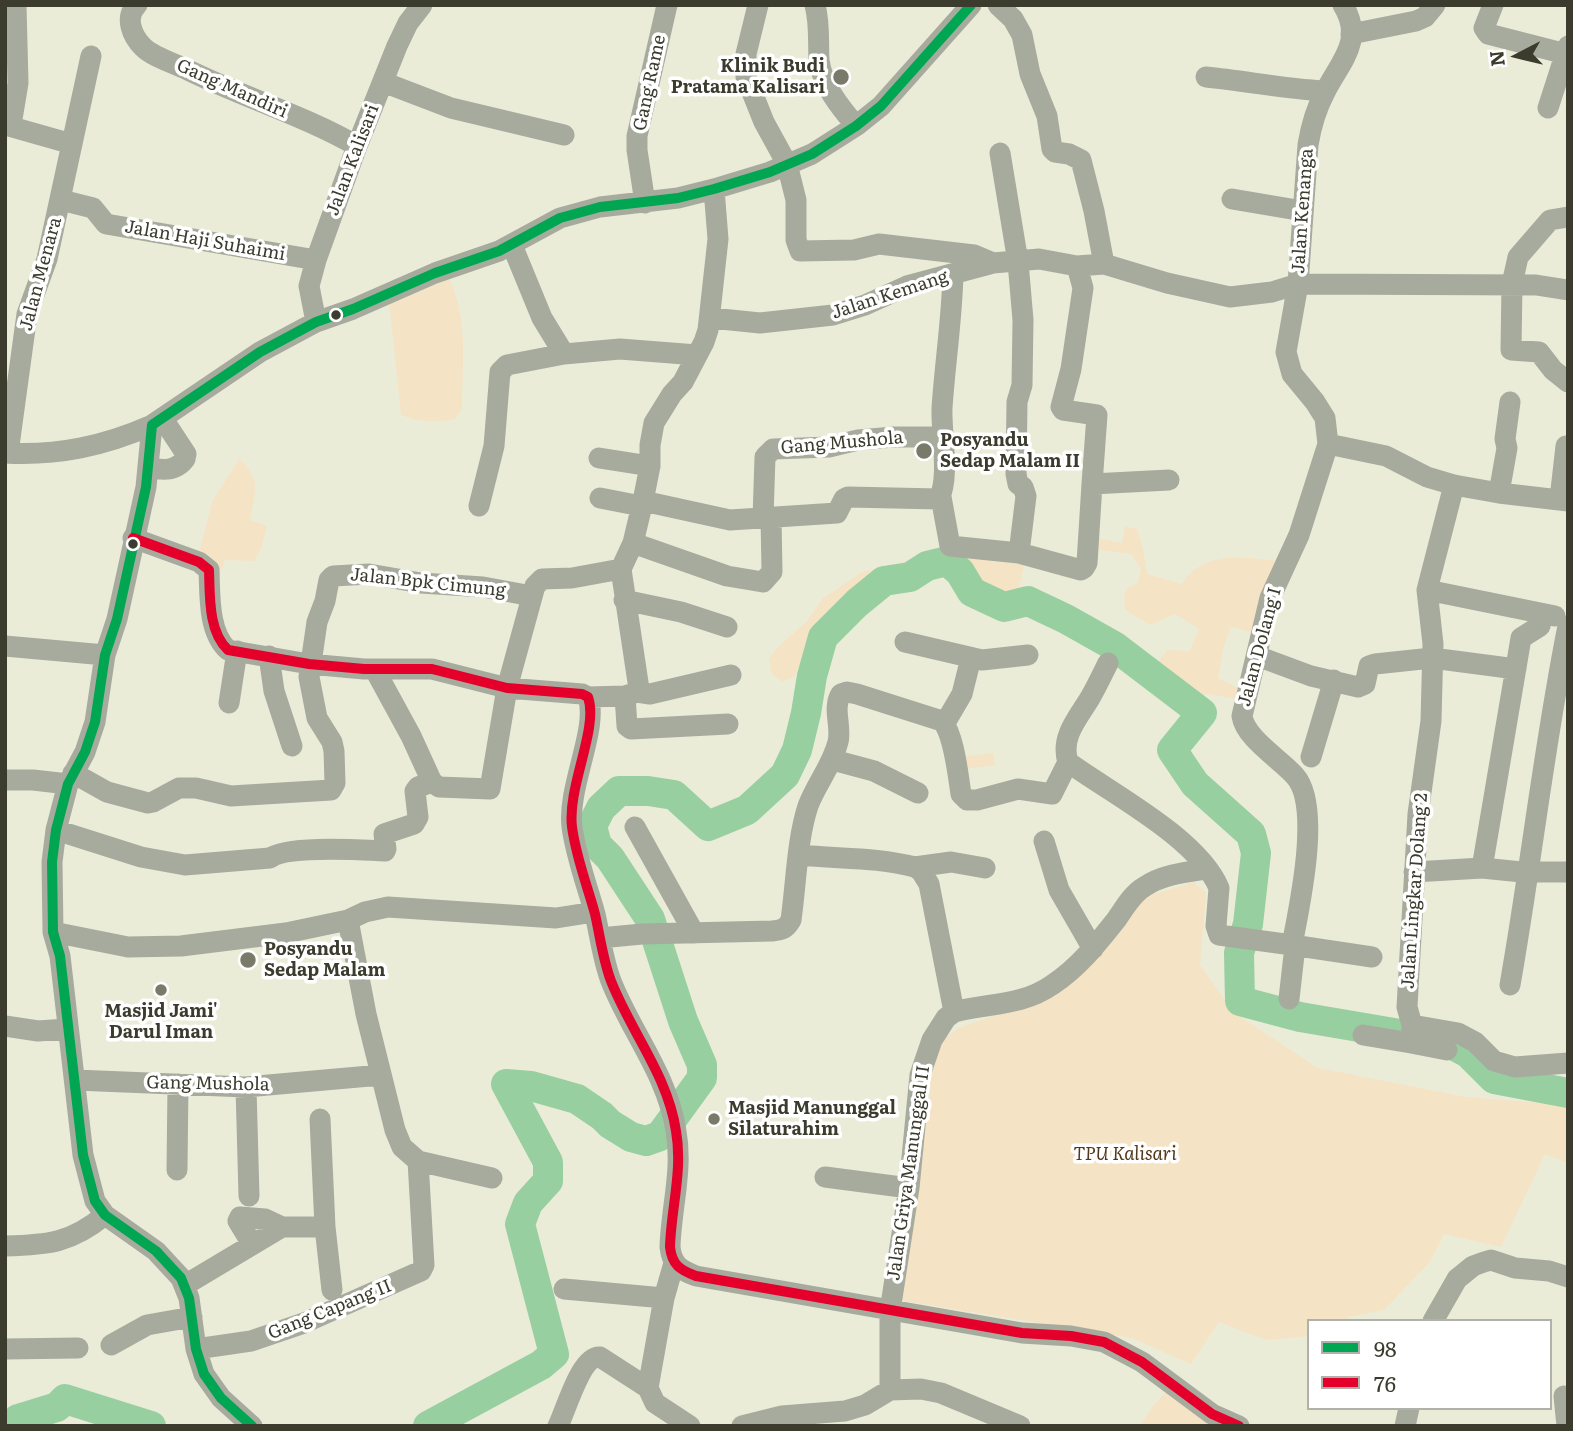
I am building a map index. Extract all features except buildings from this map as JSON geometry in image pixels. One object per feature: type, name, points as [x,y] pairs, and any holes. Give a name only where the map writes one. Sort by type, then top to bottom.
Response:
[{"type":"street","points":[[16,5],[18,83],[8,125],[72,144]]},
{"type":"street","name":"Jalan Kalisari","points":[[316,321],[309,286],[316,260],[383,82],[408,23],[422,5]]},
{"type":"street","name":"Gang Rame","points":[[645,203],[637,150],[638,136],[667,5]]},
{"type":"street","points":[[758,5],[746,54],[746,77],[764,122],[787,164],[796,200],[796,240],[800,251],[854,250],[879,244],[974,255],[993,263]]},
{"type":"street","points":[[815,5],[821,41],[819,53],[822,72],[838,103],[856,126]]},
{"type":"street","points":[[7,453],[35,454],[75,450],[113,441],[158,422],[260,352],[316,321],[353,309],[435,273],[512,246],[568,214],[600,208],[715,197],[750,179],[812,154],[856,126],[881,106],[971,5]]},
{"type":"street","points":[[998,5],[1013,19],[1023,35],[1030,75],[1047,116],[1052,149],[1081,160],[1104,264]]},
{"type":"street","points":[[1343,5],[1351,22],[1351,34],[1416,21],[1425,17],[1435,5]]},
{"type":"street","points":[[1493,5],[1484,28],[1488,34],[1567,50],[1548,108]]},
{"type":"street","name":"Gang Mandiri","points":[[134,8],[130,19],[132,32],[144,49],[249,99],[332,132],[357,146]]},
{"type":"street","name":"Jalan Kenanga","points":[[1351,34],[1350,49],[1325,91],[1312,124],[1308,145],[1298,284],[1512,284],[1548,285],[1568,290]]},
{"type":"street","name":"Jalan Menara","points":[[7,453],[27,314],[47,259],[91,56]]},
{"type":"street","points":[[1206,77],[1325,91]]},
{"type":"street","points":[[383,82],[451,108],[564,135]]},
{"type":"street","points":[[1000,153],[1018,262],[1023,320],[1022,385],[1017,402],[1016,474],[1018,484],[1023,487],[1026,496],[1019,553]]},
{"type":"street","points":[[715,197],[718,234],[711,318],[704,342],[683,382],[654,423],[650,466],[633,543],[621,569],[639,686],[631,694],[627,726],[631,729],[728,724]]},
{"type":"street","points":[[1232,199],[1303,211]]},
{"type":"street","name":"Jalan Haji Suhaimi","points":[[61,200],[93,208],[107,224],[316,260]]},
{"type":"street","points":[[1568,217],[1550,220],[1539,230],[1518,257],[1512,284],[1512,350],[1539,352],[1553,370],[1568,382]]},
{"type":"street","points":[[512,246],[542,318],[564,354]]},
{"type":"street","name":"Jalan Kemang","points":[[711,318],[760,323],[833,315],[907,286],[993,263],[1039,259],[1077,267],[1104,264],[1167,283],[1230,297],[1272,292],[1298,284]]},
{"type":"street","points":[[953,274],[952,313],[942,408],[942,489],[950,546],[1019,553],[1081,570],[1087,563],[1097,415],[1063,410],[1061,407],[1071,369],[1083,288],[1077,267]]},
{"type":"street","points":[[1298,284],[1286,352],[1292,374],[1325,418],[1328,443],[1386,456],[1427,477],[1454,485],[1564,500],[1567,443]]},
{"type":"street","points":[[479,506],[494,446],[500,372],[508,365],[564,354],[620,349],[697,355]]},
{"type":"street","points":[[1499,493],[1507,448],[1505,439],[1510,402]]},
{"type":"street","points":[[158,422],[117,619],[105,655],[95,722],[85,752],[71,778],[57,830],[51,862],[53,932],[60,956],[85,1167],[95,1201],[104,1215],[156,1251],[185,1285],[196,1349],[204,1374],[213,1390],[252,1426]]},
{"type":"street","points":[[149,467],[170,470],[177,467],[186,454],[158,422]]},
{"type":"street","name":"Gang Mushola","points":[[633,543],[727,576],[763,582],[772,572],[765,457],[773,449],[829,447],[858,440],[894,437],[942,438]]},
{"type":"street","name":"Jalan Dolang I","points":[[1294,946],[1306,870],[1305,794],[1296,777],[1244,726],[1241,716],[1270,598],[1299,535],[1328,443]]},
{"type":"street","points":[[599,458],[650,466]]},
{"type":"street","points":[[1092,484],[1169,480]]},
{"type":"street","name":"Jalan Lingkar Dolang 2","points":[[1412,1034],[1407,1007],[1414,872],[1418,814],[1431,720],[1432,624],[1427,590],[1454,485]]},
{"type":"street","points":[[600,498],[730,520],[837,513],[844,499],[848,497],[935,500],[942,489]]},
{"type":"street","points":[[134,538],[205,566],[209,570],[210,603],[219,639],[228,650],[309,664],[376,670],[432,669],[507,688],[582,694],[588,698],[650,694],[731,675]]},
{"type":"street","points":[[57,830],[141,857],[186,865],[270,858],[276,853],[384,851],[384,834],[414,824],[418,817],[415,791],[418,787],[433,784],[490,789],[507,688],[535,586],[542,579],[572,578],[621,569]]},
{"type":"street","name":"Jalan Bpk Cimung","points":[[309,664],[317,622],[326,601],[329,580],[333,576],[369,574],[421,583],[483,587],[532,596]]},
{"type":"street","points":[[1427,590],[1568,620]]},
{"type":"street","points":[[624,600],[681,612],[727,627]]},
{"type":"street","points":[[1482,868],[1521,638],[1540,626],[1543,614]]},
{"type":"street","points":[[1510,985],[1530,872],[1551,713],[1568,626]]},
{"type":"street","points":[[905,642],[971,658],[997,659],[1028,655]]},
{"type":"street","points":[[5,646],[105,655]]},
{"type":"street","points":[[229,703],[237,651]]},
{"type":"street","points":[[269,656],[274,691],[292,746]]},
{"type":"street","points":[[1257,656],[1311,676],[1359,687],[1365,684],[1369,666],[1373,664],[1432,658],[1516,669]]},
{"type":"street","points":[[971,658],[962,694],[945,723],[961,794],[967,800],[977,800],[1018,789],[1052,794],[1068,762],[1066,743],[1069,732],[1108,663]]},
{"type":"street","points":[[5,780],[71,778],[107,792],[148,803],[179,788],[196,788],[232,796],[328,791],[334,788],[334,751],[332,742],[317,718],[309,664]]},
{"type":"street","points":[[376,670],[433,784]]},
{"type":"street","points":[[1311,757],[1334,680]]},
{"type":"street","points":[[600,938],[642,934],[772,931],[787,927],[791,920],[802,827],[809,804],[833,760],[839,738],[837,701],[841,694],[847,692],[945,723]]},
{"type":"street","points":[[588,698],[590,715],[570,813],[575,848],[610,979],[631,1024],[660,1075],[677,1132],[677,1179],[670,1247],[674,1263],[664,1298],[651,1395]]},
{"type":"street","points":[[833,760],[874,771],[918,793]]},
{"type":"street","points":[[1068,762],[1175,836],[1194,853],[1219,888],[1217,931],[1225,937],[1372,957]]},
{"type":"street","points":[[635,827],[694,933]]},
{"type":"street","points":[[1044,841],[1059,890],[1093,949]]},
{"type":"street","points":[[800,855],[870,858],[915,867],[951,862],[985,868]]},
{"type":"street","points":[[915,867],[929,884],[954,1012],[1015,1003],[1030,998],[1071,972],[1093,949],[1141,888],[1184,872],[1206,869]]},
{"type":"street","points":[[1414,872],[1482,868],[1568,872]]},
{"type":"street","points":[[53,932],[128,947],[181,946],[286,933],[348,920],[365,912],[388,907],[556,918],[594,912]]},
{"type":"street","points":[[348,920],[366,1014],[395,1130],[402,1146],[418,1161],[492,1178]]},
{"type":"street","points":[[1289,999],[1294,946]]},
{"type":"street","name":"Jalan Griya Manunggal II","points":[[890,1390],[890,1311],[909,1188],[922,1065],[932,1040],[946,1018],[954,1012]]},
{"type":"street","points":[[5,1026],[38,1031],[68,1029]]},
{"type":"street","points":[[1363,1035],[1458,1033],[1475,1042],[1494,1061],[1515,1067],[1568,1063]]},
{"type":"street","points":[[1412,1034],[1447,1050]]},
{"type":"street","name":"Gang Mushola","points":[[75,1080],[246,1087],[382,1075]]},
{"type":"street","points":[[177,1170],[178,1084]]},
{"type":"street","points":[[246,1087],[249,1196]]},
{"type":"street","points":[[320,1119],[325,1227],[332,1290]]},
{"type":"street","name":"Gang Capang II","points":[[196,1349],[251,1341],[304,1323],[421,1271],[424,1265],[418,1161]]},
{"type":"street","points":[[825,1177],[909,1188]]},
{"type":"street","points":[[5,1247],[68,1239],[80,1234],[104,1215]]},
{"type":"street","points":[[252,1244],[238,1221],[240,1217],[265,1219],[282,1227],[325,1227]]},
{"type":"street","points":[[185,1285],[282,1227]]},
{"type":"street","points":[[1434,1319],[1457,1279],[1473,1266],[1483,1262],[1490,1260],[1515,1268],[1549,1271],[1568,1278]]},
{"type":"street","points":[[674,1263],[680,1269],[696,1276],[1022,1333],[1071,1336],[1104,1342],[1142,1362],[1212,1414],[1239,1426]]},
{"type":"street","points":[[564,1289],[664,1298]]},
{"type":"street","points":[[111,1345],[147,1325],[192,1317]]},
{"type":"street","points":[[5,1349],[78,1348]]},
{"type":"street","points":[[558,1426],[580,1376],[591,1358],[596,1356],[690,1426]]},
{"type":"street","points":[[742,1426],[782,1416],[845,1411],[865,1405],[890,1390],[933,1390],[1020,1426]]},
{"type":"street","points":[[1564,1396],[1567,1426]]},
{"type":"green space","points":[[448,277],[455,292],[462,325],[462,409],[455,419],[434,421],[401,415],[389,301]]},
{"type":"green space","points":[[239,459],[254,480],[255,494],[250,520],[267,526],[261,549],[254,561],[225,560],[221,571],[215,576],[200,549],[212,502]]},
{"type":"green space","points":[[1125,526],[1137,529],[1147,574],[1182,584],[1191,573],[1214,560],[1255,558],[1283,562],[1265,636],[1231,627],[1224,646],[1218,678],[1247,693],[1242,700],[1207,694],[1189,696],[1153,667],[1168,650],[1190,651],[1199,629],[1175,614],[1150,625],[1125,610],[1124,595],[1128,588],[1138,582],[1141,569],[1131,554],[1094,549],[1097,538],[1122,543]]},
{"type":"green space","points":[[955,549],[1026,558],[1017,596],[1008,601],[979,594],[947,558],[912,569],[904,576],[871,584],[812,634],[795,676],[783,682],[772,674],[769,659],[775,650],[808,620],[822,599],[862,572]]},
{"type":"green space","points":[[993,753],[995,765],[959,770],[957,757]]},
{"type":"green space","name":"TPU Kalisari","points":[[1194,882],[1206,893],[1200,965],[1234,1013],[1318,1068],[1466,1097],[1568,1105],[1568,1163],[1545,1154],[1501,1247],[1444,1234],[1429,1263],[1384,1310],[1348,1319],[1307,1319],[1307,1336],[1266,1340],[1219,1322],[1191,1364],[1132,1338],[898,1300],[928,1049],[959,1028],[1031,1002],[1134,900]]},
{"type":"green space","points":[[1168,1389],[1237,1426],[1143,1426],[1141,1424],[1153,1406]]},
{"type":"waterway","points":[[428,1426],[541,1365],[554,1354],[520,1224],[528,1203],[548,1181],[548,1162],[506,1084],[531,1086],[577,1099],[631,1137],[646,1141],[660,1136],[702,1078],[702,1065],[683,1021],[650,919],[610,858],[597,845],[592,826],[601,808],[619,791],[648,791],[674,795],[708,826],[747,810],[785,775],[797,750],[823,637],[884,581],[910,577],[927,566],[947,561],[960,572],[972,592],[1004,607],[1028,601],[1066,619],[1114,646],[1202,713],[1172,750],[1195,784],[1251,834],[1256,853],[1248,924],[1239,953],[1240,1001],[1300,1017],[1447,1042],[1468,1053],[1494,1079],[1568,1093]]},
{"type":"waterway","points":[[14,1426],[18,1419],[57,1407],[65,1399],[151,1426]]},
{"type":"transit line","name":"98","points":[[252,1426],[221,1398],[204,1374],[196,1349],[189,1298],[181,1278],[156,1251],[105,1215],[95,1201],[83,1155],[60,956],[53,932],[52,862],[56,830],[68,784],[85,752],[95,722],[105,655],[117,619],[146,487],[152,425],[260,352],[316,322],[435,273],[499,251],[560,218],[600,207],[678,198],[714,189],[770,172],[812,154],[856,126],[881,106],[971,5]]},
{"type":"transit line","name":"76","points":[[133,538],[199,562],[209,570],[213,623],[221,642],[228,650],[309,664],[364,669],[432,669],[507,688],[582,694],[588,697],[589,725],[574,794],[572,827],[611,981],[657,1073],[672,1111],[678,1160],[670,1247],[675,1263],[681,1269],[696,1276],[1022,1333],[1071,1336],[1104,1342],[1142,1362],[1212,1414],[1239,1426]]},
{"type":"place","name":"Klinik Budi Pratama Kalisari","points":[[841,77]]},
{"type":"place","name":"Posyandu Sedap Malam II","points":[[924,451]]},
{"type":"place","name":"Posyandu Sedap Malam","points":[[248,960]]},
{"type":"place","name":"Masjid Jami' Darul Iman","points":[[161,990]]},
{"type":"place","name":"Masjid Manunggal Silaturahim","points":[[714,1119]]}]
